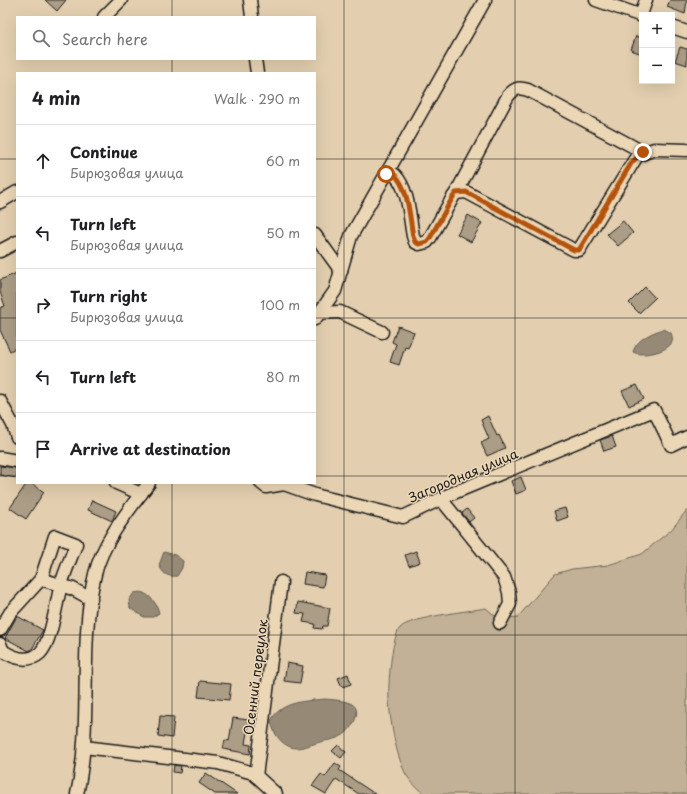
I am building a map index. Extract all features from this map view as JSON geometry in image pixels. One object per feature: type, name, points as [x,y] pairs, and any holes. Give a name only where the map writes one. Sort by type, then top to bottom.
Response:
[{"type":"street","points":[[105,16],[121,0]]},
{"type":"street","points":[[250,0],[252,16]]},
{"type":"street","points":[[317,316],[335,291],[351,236],[485,0]]},
{"type":"street","points":[[596,0],[639,14]]},
{"type":"street","points":[[642,12],[646,0]]},
{"type":"street","points":[[675,28],[687,32]]},
{"type":"street","points":[[256,60],[257,72]]},
{"type":"street","points":[[386,174],[395,175],[406,190],[406,199],[415,242],[419,244],[427,242],[456,193],[508,96],[514,90],[520,88],[528,90],[643,152]]},
{"type":"street","points":[[456,193],[466,192],[574,250],[579,250],[583,247],[632,162],[643,152],[654,149],[687,150]]},
{"type":"street","points":[[0,202],[16,193]]},
{"type":"street","points":[[316,236],[341,271]]},
{"type":"street","points":[[0,251],[16,243]]},
{"type":"street","points":[[317,316],[340,312],[382,332]]},
{"type":"street","points":[[0,401],[13,425],[16,434]]},
{"type":"street","name":"Загородная улица","points":[[262,484],[266,487],[284,484],[315,495],[403,517],[441,499],[654,410],[671,444],[687,437]]},
{"type":"street","points":[[0,458],[16,461]]},
{"type":"street","points":[[123,484],[141,494]]},
{"type":"street","points":[[77,794],[82,772],[86,681],[92,599],[96,573],[108,543],[148,484]]},
{"type":"street","points":[[441,499],[504,577],[509,592],[510,604],[500,623]]},
{"type":"street","points":[[0,630],[10,613],[41,579],[55,536],[76,544],[61,585],[49,638],[40,653],[32,658],[21,658],[3,651],[0,644]]},
{"type":"street","points":[[41,579],[73,589],[92,599]]},
{"type":"street","name":"Осенний переулок","points":[[256,776],[281,582]]},
{"type":"street","points":[[84,747],[218,763],[253,773],[276,794]]},
{"type":"shaded area","points":[[664,329],[671,333],[672,342],[670,346],[660,351],[648,354],[633,352],[641,340],[650,334]]},
{"type":"shaded area","points":[[687,510],[687,794],[424,794],[415,786],[407,776],[400,760],[393,734],[390,708],[389,684],[392,652],[394,642],[400,628],[406,624],[427,618],[486,608],[499,619],[518,617],[555,574],[572,569],[608,565],[642,554],[672,529]]},
{"type":"shaded area","points":[[164,552],[175,555],[183,561],[182,568],[177,576],[171,576],[164,573],[159,565]]},
{"type":"shaded area","points":[[141,592],[150,597],[157,606],[159,613],[153,617],[144,617],[130,608],[129,600],[134,593]]},
{"type":"shaded area","points":[[325,699],[339,700],[352,704],[355,707],[357,715],[346,733],[334,739],[299,748],[286,745],[279,739],[271,721],[275,714],[281,709],[295,703]]},
{"type":"building","points":[[45,0],[66,0],[57,11]]},
{"type":"building","points":[[670,0],[687,0],[685,14],[667,7]]},
{"type":"building","points":[[636,36],[639,37],[639,53],[631,50]]},
{"type":"building","points":[[680,47],[687,49],[687,65],[675,61]]},
{"type":"building","points":[[468,215],[482,223],[471,242],[457,234]]},
{"type":"building","points":[[623,221],[633,233],[618,246],[607,234]]},
{"type":"building","points":[[16,273],[16,348],[10,351],[0,330],[0,308],[5,306],[0,292],[0,280]]},
{"type":"building","points":[[645,287],[655,298],[639,313],[629,303]]},
{"type":"building","points":[[398,326],[414,332],[408,348],[405,347],[399,365],[390,362],[396,344],[392,342]]},
{"type":"building","points":[[637,385],[644,399],[629,406],[622,391]]},
{"type":"building","points":[[488,416],[497,436],[499,435],[505,448],[487,456],[481,443],[489,439],[481,420]]},
{"type":"building","points":[[612,436],[616,447],[604,451],[600,440]]},
{"type":"building","points":[[0,466],[16,468],[16,478],[0,475]]},
{"type":"building","points":[[521,477],[526,490],[516,494],[511,481]]},
{"type":"building","points":[[26,484],[32,484],[44,492],[26,519],[10,508]]},
{"type":"building","points":[[92,500],[116,511],[112,521],[88,510]]},
{"type":"building","points":[[565,508],[568,517],[557,521],[554,511]]},
{"type":"building","points":[[467,509],[474,518],[469,522],[462,513]]},
{"type":"building","points":[[416,551],[420,562],[409,566],[405,555]]},
{"type":"building","points":[[305,572],[325,575],[323,587],[303,584]]},
{"type":"building","points":[[298,602],[330,608],[327,626],[323,626],[322,629],[314,628],[315,624],[303,622],[305,614],[296,613]]},
{"type":"building","points":[[17,616],[43,630],[32,649],[29,651],[5,638]]},
{"type":"building","points":[[287,663],[303,666],[300,683],[284,681]]},
{"type":"building","points":[[348,674],[351,684],[342,687],[338,678]]},
{"type":"building","points":[[200,681],[231,684],[229,700],[198,697]]},
{"type":"building","points":[[160,716],[174,717],[172,738],[158,736]]},
{"type":"building","points":[[233,718],[249,720],[245,744],[251,745],[250,754],[223,749],[225,740],[229,741]]},
{"type":"building","points":[[338,745],[346,752],[341,758],[332,751]]},
{"type":"building","points":[[335,763],[341,767],[339,770],[375,794],[359,794],[336,779],[326,794],[312,786],[321,774],[325,777]]},
{"type":"building","points":[[174,765],[181,766],[180,773],[173,772]]},
{"type":"building","points":[[206,773],[237,794],[215,794],[199,783]]},
{"type":"route","points":[[386,174],[395,175],[401,180],[406,190],[406,199],[413,236],[415,242],[419,244],[427,242],[453,197],[456,193],[461,191],[466,192],[574,250],[579,250],[583,247],[632,162],[643,152]]}]
